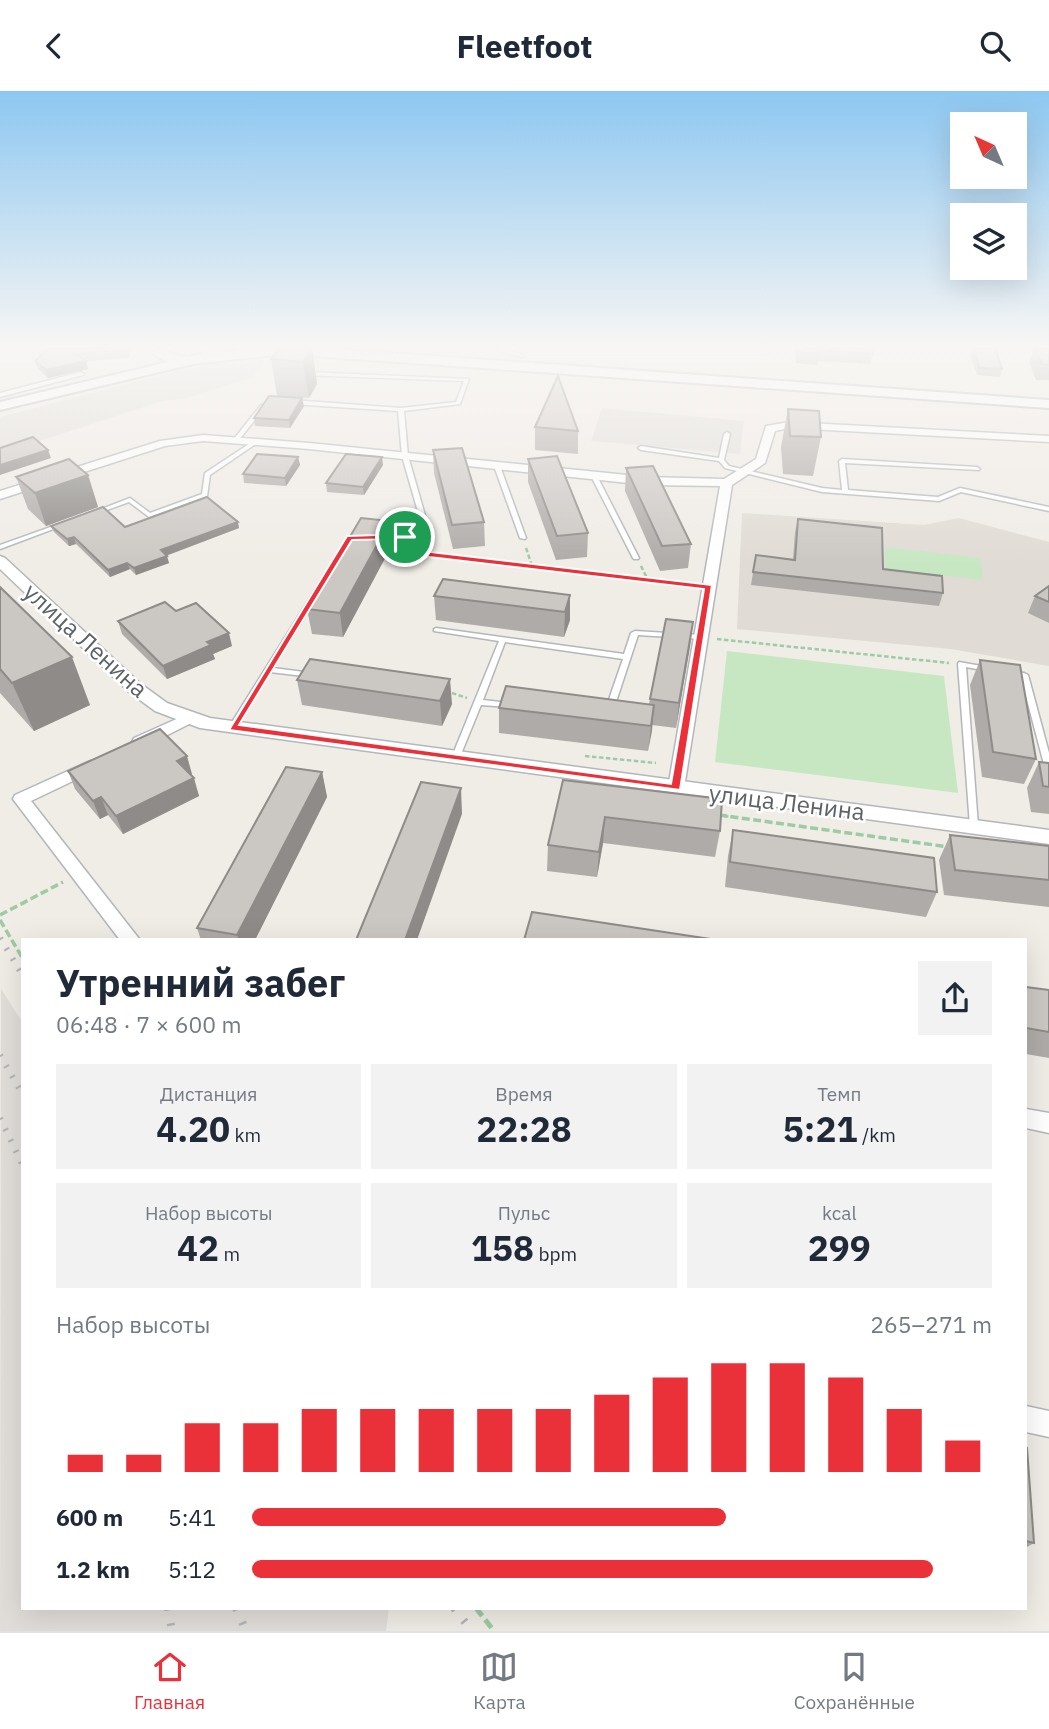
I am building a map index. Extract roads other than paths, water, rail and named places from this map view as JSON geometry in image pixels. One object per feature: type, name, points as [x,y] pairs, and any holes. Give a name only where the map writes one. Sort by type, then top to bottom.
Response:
[{"type":"street","points":[[0,495],[164,443],[203,438],[647,481],[726,483],[761,461],[770,428],[789,425],[1049,439]]},
{"type":"street","points":[[676,788],[726,483]]},
{"type":"street","name":"улица Ленина","points":[[0,561],[135,688],[161,707],[190,718],[233,727],[455,759],[1049,837]]},
{"type":"street","points":[[129,938],[21,799],[190,718]]},
{"type":"street","points":[[1027,1119],[1049,1123]]},
{"type":"street","points":[[1027,1419],[1049,1425]]},
{"type":"lane","points":[[236,440],[252,420]]},
{"type":"lane","points":[[402,420],[405,456],[430,543]]},
{"type":"lane","points":[[721,460],[727,434]]},
{"type":"lane","points":[[91,514],[130,500],[149,515],[205,495],[207,474],[256,442]]},
{"type":"lane","points":[[641,448],[721,460],[727,467],[822,490],[939,499],[960,490],[1049,509]]},
{"type":"lane","points":[[845,492],[842,461],[977,469]]},
{"type":"lane","points":[[497,466],[523,538]]},
{"type":"lane","points":[[594,476],[636,558]]},
{"type":"lane","points":[[0,547],[65,523]]},
{"type":"lane","points":[[233,727],[343,549]]},
{"type":"lane","points":[[436,630],[627,657]]},
{"type":"lane","points":[[595,712],[608,713],[635,633],[701,637]]},
{"type":"lane","points":[[455,759],[503,639]]},
{"type":"lane","points":[[974,826],[962,664],[1024,675],[1049,768]]},
{"type":"lane","points":[[268,670],[321,676]]},
{"type":"lane","points":[[478,702],[517,705]]},
{"type":"railway","points":[[0,938],[21,973]]},
{"type":"railway","points":[[0,1055],[21,1092]]},
{"type":"railway","points":[[0,1118],[21,1162]]},
{"type":"railway","points":[[168,1610],[172,1631]]},
{"type":"railway","points":[[237,1610],[246,1631]]},
{"type":"railway","points":[[456,1610],[472,1631]]}]
